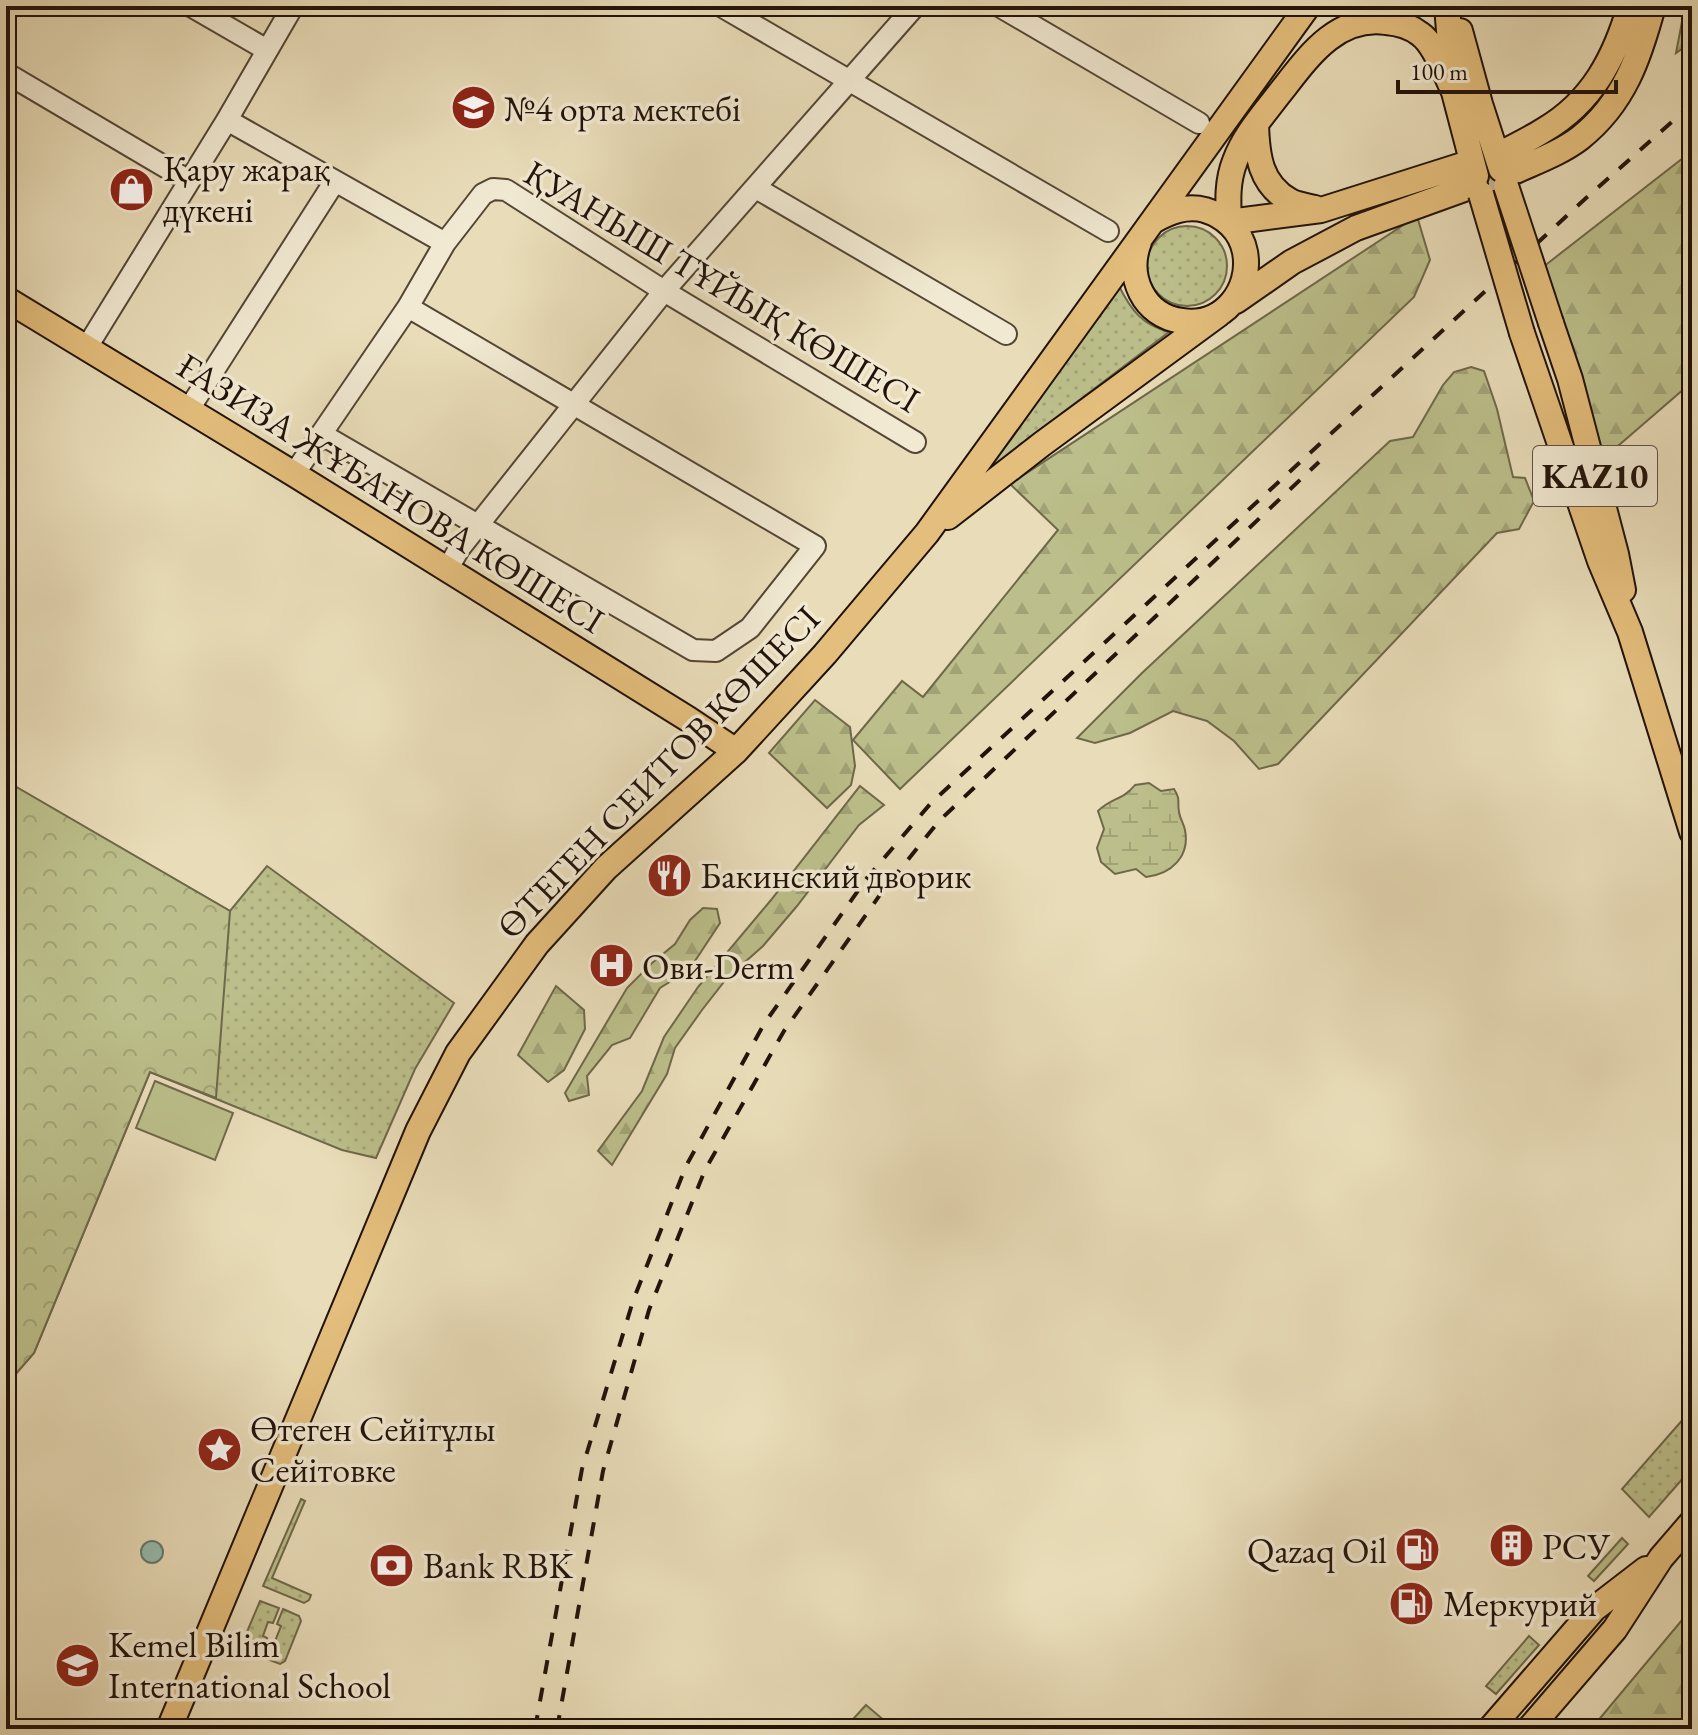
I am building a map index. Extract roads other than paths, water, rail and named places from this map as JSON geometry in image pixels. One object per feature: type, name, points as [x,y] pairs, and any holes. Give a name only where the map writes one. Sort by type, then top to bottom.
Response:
[{"type":"main road","points":[[927,533],[1308,6]]},
{"type":"main road","name":"KAZ10","points":[[1447,6],[1454,92],[1475,181],[1522,333],[1600,561],[1630,632],[1692,832]]},
{"type":"main road","name":"KAZ10","points":[[1456,6],[1480,104],[1505,171],[1570,379],[1616,554],[1630,632]]},
{"type":"main road","points":[[1505,171],[1546,129],[1585,96],[1606,69],[1622,35],[1630,6]]},
{"type":"main road","points":[[1505,171],[1559,151],[1579,139],[1607,110],[1628,81],[1653,6]]},
{"type":"main road","points":[[1229,222],[1228,190],[1234,162],[1244,141],[1310,55],[1341,29],[1367,21],[1409,27],[1429,43],[1454,92]]},
{"type":"main road","points":[[1256,124],[1261,169],[1272,187],[1292,202],[1321,210]]},
{"type":"main road","points":[[1229,222],[1321,210],[1475,181]]},
{"type":"main road","points":[[927,533],[1042,444],[1292,262],[1356,228],[1475,181]]},
{"type":"main road","points":[[1184,208],[1202,209],[1229,222],[1244,245],[1247,264],[1244,284],[1227,308],[1201,321],[1181,321],[1162,314],[1148,303],[1138,288],[1134,271],[1135,253],[1146,229],[1167,213],[1184,208]]},
{"type":"main road","name":"ҒАЗИЗА ЖҰБАНОВА КӨШЕСІ","points":[[6,299],[294,474],[736,751]]},
{"type":"main road","name":"ӨТЕГЕН СЕИТОВ КӨШЕСІ","points":[[169,1729],[418,1131],[458,1053],[537,944],[606,868],[736,751],[825,654],[927,533]]},
{"type":"main road","points":[[1529,1729],[1615,1629],[1661,1558],[1691,1522]]},
{"type":"main road","points":[[1501,1725],[1594,1609],[1661,1558]]},
{"type":"street","points":[[191,6],[267,50]]},
{"type":"street","points":[[87,347],[227,120],[293,6]]},
{"type":"street","points":[[721,6],[750,13],[848,81],[1108,231]]},
{"type":"street","points":[[447,570],[477,525],[664,291],[915,6]]},
{"type":"street","points":[[999,6],[1199,123]]},
{"type":"street","points":[[6,73],[189,181]]},
{"type":"street","points":[[227,120],[445,243],[408,307],[294,474]]},
{"type":"street","points":[[189,409],[335,181]]},
{"type":"street","points":[[756,188],[1006,334]]},
{"type":"street","name":"ҚУАНЫШ ТҰЙЫҚ КӨШЕСІ","points":[[445,243],[483,194],[493,189],[506,190],[664,291],[915,442]]},
{"type":"street","points":[[321,434],[693,650],[716,651],[750,628],[815,546],[408,307]]},
{"type":"water","points":[[148,1541],[156,1541],[163,1552],[156,1563],[148,1563],[141,1556],[141,1548]]},
{"type":"tunnel","points":[[1475,185],[1509,174]]},
{"type":"railway","points":[[535,1729],[582,1469],[633,1301],[686,1166],[764,1024],[867,878],[931,803],[1585,199],[1692,104]]},
{"type":"railway","points":[[557,1729],[603,1471],[649,1310],[705,1170],[784,1031],[882,892],[939,821],[1319,462]]},
{"type":"place","name":"№4 орта мектебі","points":[[473,108]]},
{"type":"place","name":"Қару жарақ дүкені","points":[[132,189]]},
{"type":"place","name":"Бакинский дворик","points":[[669,875]]},
{"type":"place","name":"Ови-Derm","points":[[611,966]]},
{"type":"place","name":"Өтеген Сейітұлы Сейітовке","points":[[219,1449]]},
{"type":"place","name":"РСУ","points":[[1511,1546]]},
{"type":"place","name":"Qazaq Oil","points":[[1418,1550]]},
{"type":"place","name":"Bank RBK","points":[[392,1565]]},
{"type":"place","name":"Меркурий","points":[[1412,1603]]},
{"type":"place","name":"Kemel Bilim International School","points":[[77,1665]]}]
